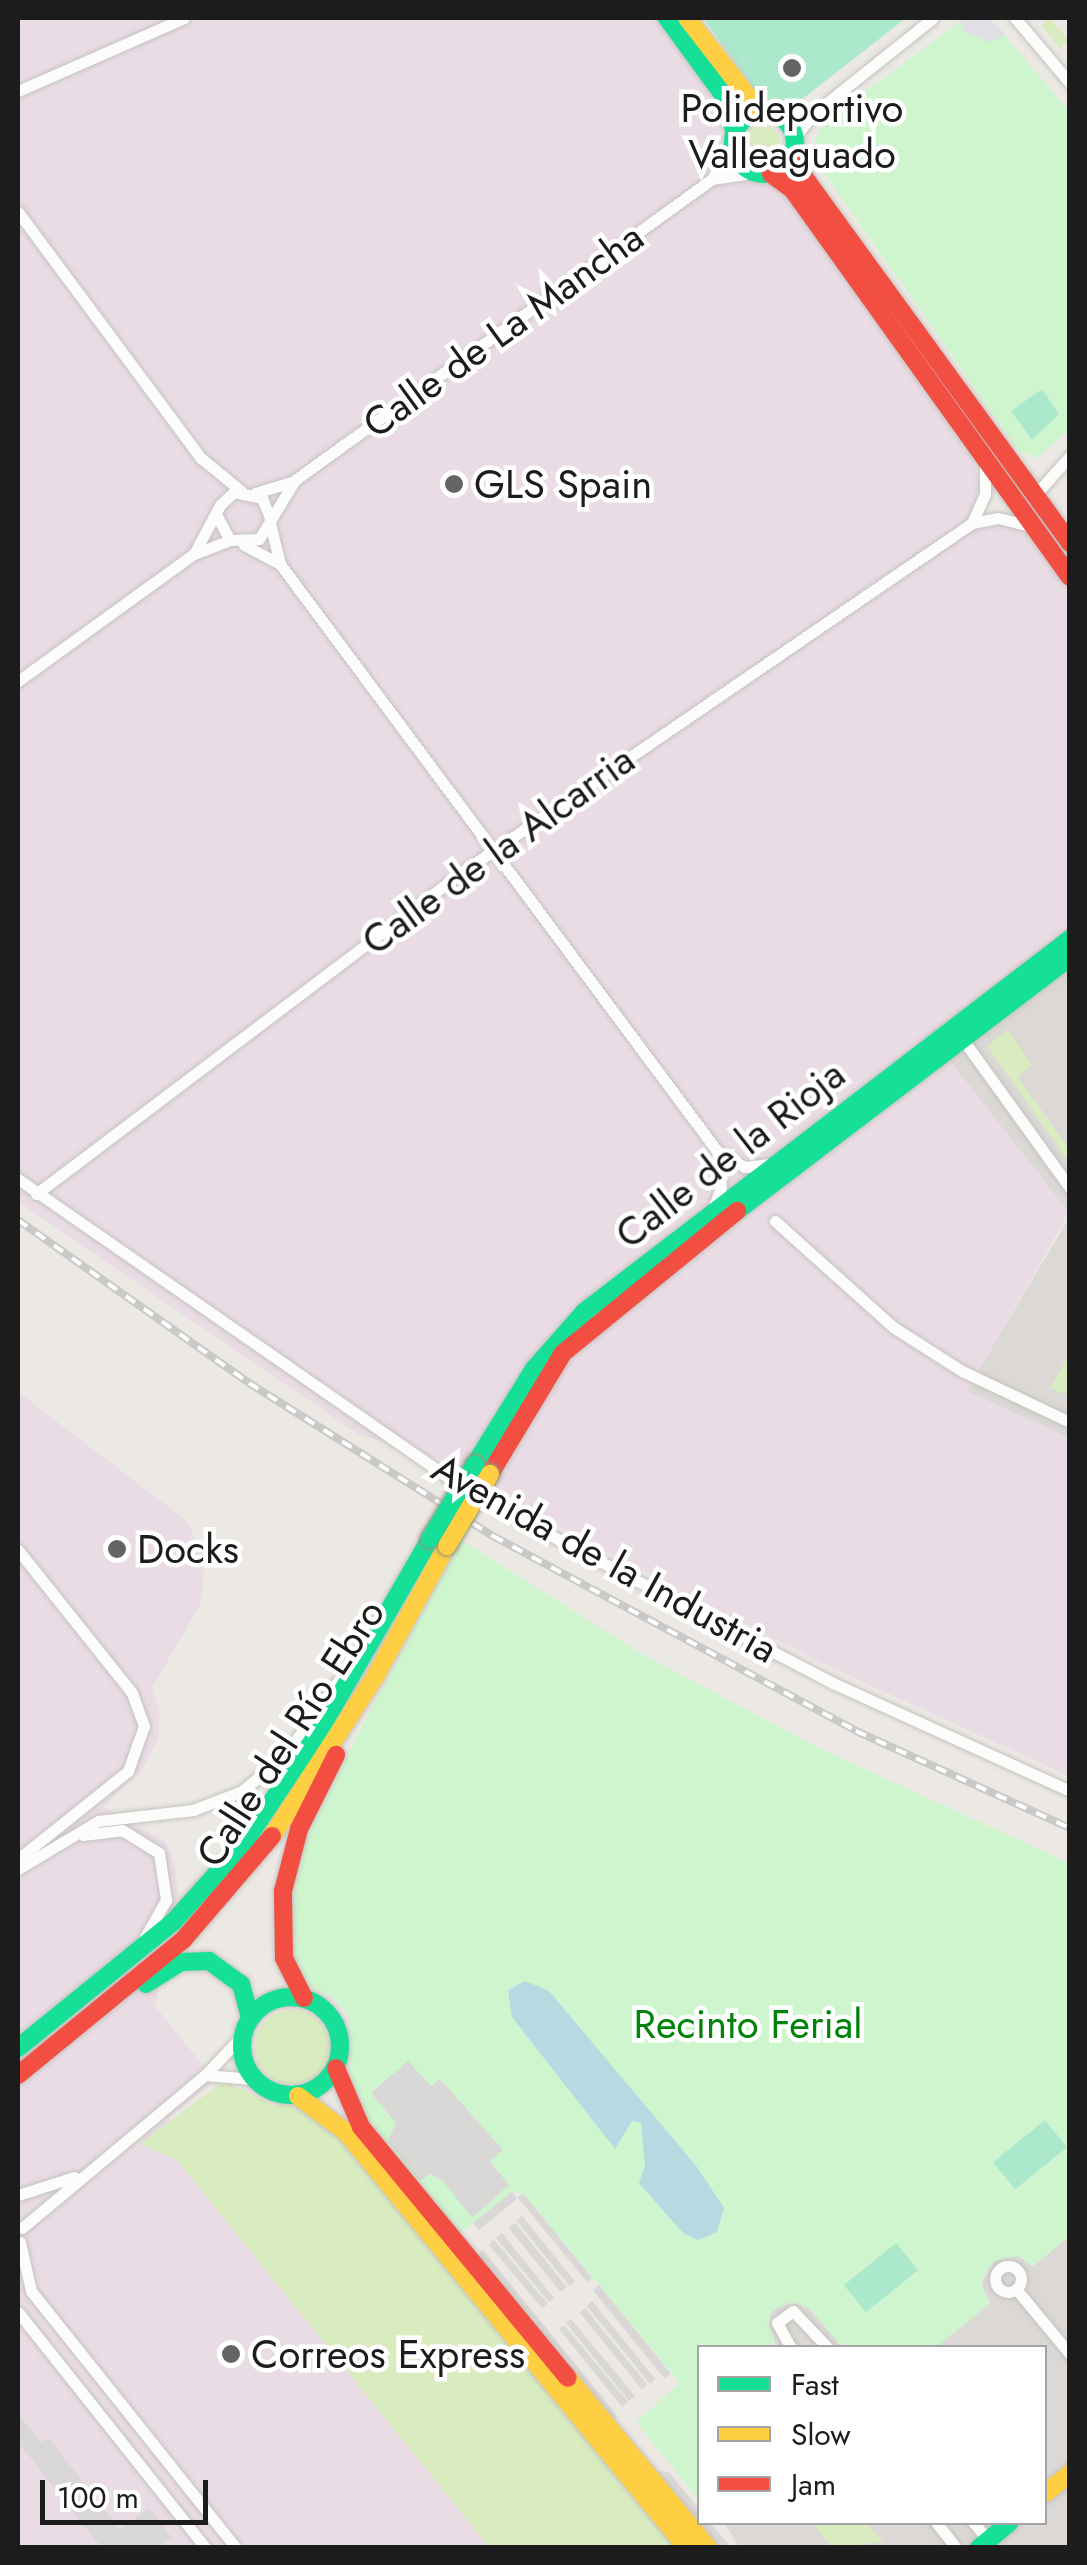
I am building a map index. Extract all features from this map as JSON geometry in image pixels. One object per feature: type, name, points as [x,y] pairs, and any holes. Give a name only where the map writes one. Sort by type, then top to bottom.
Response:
[{"type":"main road","points":[[668,18],[727,100],[737,160],[792,190],[1070,577]]},
{"type":"main road","points":[[687,18],[760,112],[780,116],[795,137],[791,159],[1070,544]]},
{"type":"main road","points":[[733,136],[760,112]]},
{"type":"main road","points":[[762,174],[791,159]]},
{"type":"main road","name":"Calle de la Rioja","points":[[483,1469],[567,1328],[774,1162],[1070,938]]},
{"type":"main road","name":"Calle de la Rioja","points":[[483,1469],[563,1354],[613,1306],[1070,957]]},
{"type":"main road","name":"Calle del Río Ebro","points":[[18,2075],[220,1903],[254,1863],[376,1675],[439,1543],[483,1469]]},
{"type":"main road","name":"Calle del Río Ebro","points":[[18,2048],[174,1920],[244,1843],[386,1616],[439,1543]]},
{"type":"main road","points":[[39,2058],[181,1962],[209,1961],[235,1976],[254,2079],[282,2095],[298,2096],[314,2091],[336,2068],[341,2051],[332,2018],[304,1998],[290,1979],[281,1938],[287,1864],[376,1675]]},
{"type":"main road","points":[[246,2027],[274,2000],[304,1998]]},
{"type":"main road","points":[[336,2068],[361,2127],[708,2548]]},
{"type":"main road","points":[[298,2096],[346,2132],[687,2548]]},
{"type":"main road","points":[[1047,2492],[1070,2474]]},
{"type":"main road","points":[[984,2544],[1006,2525]]},
{"type":"street","points":[[18,91],[184,18]]},
{"type":"street","points":[[795,137],[814,114],[933,18]]},
{"type":"street","points":[[1015,18],[1070,84]]},
{"type":"street","points":[[780,116],[814,114]]},
{"type":"street","name":"Calle de La Mancha","points":[[255,493],[295,480],[712,179],[733,136]]},
{"type":"street","name":"Calle de La Mancha","points":[[712,179],[762,174]]},
{"type":"street","points":[[18,212],[202,458],[241,490],[255,493],[270,522],[280,564],[716,1151],[745,1167],[774,1162]]},
{"type":"street","points":[[972,523],[985,494],[984,456]]},
{"type":"street","points":[[1034,495],[1070,456]]},
{"type":"street","points":[[202,458],[218,510],[235,542],[280,564]]},
{"type":"street","name":"Calle de La Mancha","points":[[270,522],[295,480]]},
{"type":"street","points":[[192,555],[218,510],[241,490]]},
{"type":"street","points":[[972,523],[998,518],[1036,528]]},
{"type":"street","points":[[18,681],[192,555],[259,539],[270,522]]},
{"type":"street","name":"Calle de la Alcarria","points":[[36,1194],[494,849],[972,523]]},
{"type":"street","points":[[969,1048],[1070,1188]]},
{"type":"street","points":[[711,1212],[721,1186],[716,1151]]},
{"type":"street","name":"Avenida de la Industria","points":[[18,1179],[475,1496],[834,1683],[1070,1791]]},
{"type":"street","points":[[775,1221],[893,1327],[962,1371],[1070,1422]]},
{"type":"street","points":[[18,1550],[132,1693],[144,1726],[128,1771],[18,1858]]},
{"type":"street","points":[[18,1870],[98,1821],[194,1810],[242,1791],[284,1755],[386,1616]]},
{"type":"street","points":[[18,1879],[87,1833],[122,1830],[147,1841],[166,1869],[166,1900],[149,1933],[108,1976]]},
{"type":"street","points":[[236,2548],[31,2291],[19,2244],[20,2223],[205,2074],[246,2027]]},
{"type":"street","points":[[205,2074],[254,2079]]},
{"type":"street","points":[[21,2193],[87,2171]]},
{"type":"street","points":[[1016,2289],[1070,2354]]},
{"type":"street","points":[[789,2345],[777,2323],[793,2311],[825,2345]]},
{"type":"street","points":[[18,2312],[206,2548]]},
{"type":"street","points":[[18,2320],[41,2341]]},
{"type":"street","points":[[938,2525],[956,2548]]},
{"type":"shaded area","points":[[18,18],[659,18],[723,114],[716,163],[727,179],[759,180],[784,193],[968,447],[982,487],[969,517],[1023,529],[1069,589],[1069,929],[928,1033],[1069,1213],[967,1391],[1069,1438],[1069,1776],[821,1663],[520,1507],[440,1459],[358,1434],[18,1202]]},
{"type":"shaded area","points":[[984,18],[1006,35],[988,42],[964,31],[960,20]]},
{"type":"shaded area","points":[[1069,929],[1069,1213],[928,1033]]},
{"type":"shaded area","points":[[1069,1218],[1069,1438],[966,1391]]},
{"type":"shaded area","points":[[18,1392],[187,1521],[205,1562],[201,1603],[152,1688],[160,1713],[158,1738],[144,1768],[103,1807],[166,1842],[175,1868],[178,1892],[155,2006],[201,2063],[210,2085],[171,2116],[162,2152],[177,2160],[489,2547],[18,2547]]},
{"type":"shaded area","points":[[408,2061],[431,2086],[440,2079],[503,2150],[490,2161],[509,2185],[472,2218],[443,2181],[430,2174],[420,2181],[388,2141],[396,2123],[371,2093]]},
{"type":"shaded area","points":[[512,2192],[517,2198],[523,2193],[592,2278],[587,2282],[518,2198],[479,2230],[473,2223]]},
{"type":"shaded area","points":[[522,2216],[575,2281],[569,2286],[517,2220]]},
{"type":"shaded area","points":[[515,2223],[567,2287],[560,2292],[509,2228]]},
{"type":"shaded area","points":[[502,2233],[554,2298],[549,2302],[496,2238]]},
{"type":"shaded area","points":[[1069,2237],[1069,2547],[739,2547],[726,2525],[1047,2525],[1047,2345],[938,2345],[990,2303],[981,2283],[994,2261],[1018,2256],[1033,2266]]},
{"type":"shaded area","points":[[494,2240],[547,2304],[542,2308],[489,2244]]},
{"type":"shaded area","points":[[483,2250],[618,2416],[612,2421],[478,2254]]},
{"type":"shaded area","points":[[599,2285],[671,2374],[665,2379],[593,2290]]},
{"type":"shaded area","points":[[592,2301],[656,2379],[650,2384],[587,2305]]},
{"type":"shaded area","points":[[799,2303],[810,2309],[840,2345],[776,2345],[768,2333],[771,2314],[780,2305]]},
{"type":"shaded area","points":[[585,2308],[647,2385],[642,2389],[580,2312]]},
{"type":"shaded area","points":[[571,2319],[635,2396],[629,2401],[566,2323]]},
{"type":"shaded area","points":[[564,2325],[628,2402],[622,2407],[559,2329]]},
{"type":"shaded area","points":[[20,2416],[41,2442],[49,2438],[120,2530],[149,2508],[172,2538],[160,2547],[101,2547],[18,2442]]},
{"type":"shaded area","points":[[657,2471],[669,2472],[697,2507],[697,2520]]},
{"type":"shaded area","points":[[701,2525],[712,2525],[731,2547],[719,2547]]},
{"type":"green space","name":"Polideportivo Valleaguado","points":[[703,18],[906,18],[792,107],[762,99]]},
{"type":"green space","points":[[965,18],[994,23],[1069,111],[1069,429],[1038,458],[1019,451],[811,154],[821,124]]},
{"type":"green space","points":[[1050,18],[1069,41],[1060,49],[1041,26]]},
{"type":"green space","points":[[762,125],[775,130],[780,143],[775,156],[762,161],[749,156],[744,143],[749,130]]},
{"type":"green space","points":[[1042,389],[1059,414],[1032,440],[1011,411]]},
{"type":"green space","points":[[1008,1030],[1032,1065],[1018,1077],[1069,1149],[1069,1162],[987,1046]]},
{"type":"green space","points":[[1069,1355],[1069,1395],[1050,1388]]},
{"type":"green space","name":"Recinto Ferial","points":[[461,1540],[642,1654],[819,1748],[1069,1863],[1069,2237],[1033,2266],[1018,2256],[994,2261],[981,2282],[990,2304],[939,2345],[840,2345],[810,2309],[793,2302],[774,2309],[768,2321],[776,2345],[697,2345],[697,2498],[636,2422],[680,2383],[523,2193],[512,2192],[461,2233],[353,2101],[347,2073],[349,2016],[331,1996],[303,1985],[294,1969],[291,1883],[303,1838]]},
{"type":"green space","points":[[292,2010],[318,2021],[329,2047],[318,2073],[292,2084],[266,2073],[255,2047],[266,2021]]},
{"type":"green space","points":[[224,2081],[274,2105],[294,2105],[332,2129],[676,2547],[489,2547],[177,2160],[139,2144]]},
{"type":"green space","points":[[1045,2120],[1067,2147],[1015,2189],[993,2162]]},
{"type":"green space","points":[[896,2243],[918,2270],[866,2312],[844,2285]]},
{"type":"green space","points":[[869,2525],[883,2542],[833,2547],[816,2528]]},
{"type":"water","points":[[525,1981],[549,1991],[697,2167],[724,2208],[717,2232],[698,2240],[683,2233],[639,2183],[645,2166],[641,2123],[632,2121],[615,2149],[512,2017],[508,1990]]},
{"type":"railway","points":[[18,1220],[249,1383],[493,1536],[856,1731],[1070,1828]]},
{"type":"traffic: fast","points":[[667,18],[727,100],[734,131]]},
{"type":"traffic: fast","points":[[764,112],[786,121],[795,143],[786,165],[764,174],[742,165],[733,143],[742,121],[764,112]]},
{"type":"traffic: fast","points":[[475,1464],[534,1369],[584,1312],[1070,939]]},
{"type":"traffic: fast","points":[[737,1211],[1070,957]]},
{"type":"traffic: fast","points":[[430,1539],[475,1464]]},
{"type":"traffic: fast","points":[[18,2048],[174,1921],[244,1843],[318,1733],[430,1539]]},
{"type":"traffic: fast","points":[[146,1984],[181,1962],[209,1961],[241,1984],[250,2018]]},
{"type":"traffic: fast","points":[[291,1997],[310,2000],[326,2011],[337,2027],[340,2046],[337,2065],[326,2081],[310,2092],[291,2095],[272,2092],[256,2081],[245,2065],[242,2046],[245,2027],[256,2011],[272,2000],[291,1997]]},
{"type":"traffic: fast","points":[[979,2548],[1006,2525]]},
{"type":"traffic: slow","points":[[687,18],[760,112]]},
{"type":"traffic: slow","points":[[447,1546],[490,1474]]},
{"type":"traffic: slow","points":[[272,1836],[376,1675],[447,1546]]},
{"type":"traffic: slow","points":[[298,2096],[346,2132],[687,2548]]},
{"type":"traffic: slow","points":[[568,2378],[708,2548]]},
{"type":"traffic: slow","points":[[1047,2492],[1070,2474]]},
{"type":"traffic: jam","points":[[791,159],[1070,543]]},
{"type":"traffic: jam","points":[[771,174],[792,189],[1070,577]]},
{"type":"traffic: jam","points":[[490,1474],[563,1353],[737,1211]]},
{"type":"traffic: jam","points":[[304,1998],[284,1958],[283,1891],[299,1829],[336,1755]]},
{"type":"traffic: jam","points":[[18,2075],[183,1940],[272,1836]]},
{"type":"traffic: jam","points":[[336,2068],[361,2127],[568,2378]]},
{"type":"place","name":"Polideportivo Valleaguado","points":[[792,68]]},
{"type":"place","name":"GLS Spain","points":[[454,484]]},
{"type":"place","name":"Docks","points":[[117,1549]]},
{"type":"place","name":"Correos Express","points":[[231,2354]]}]
